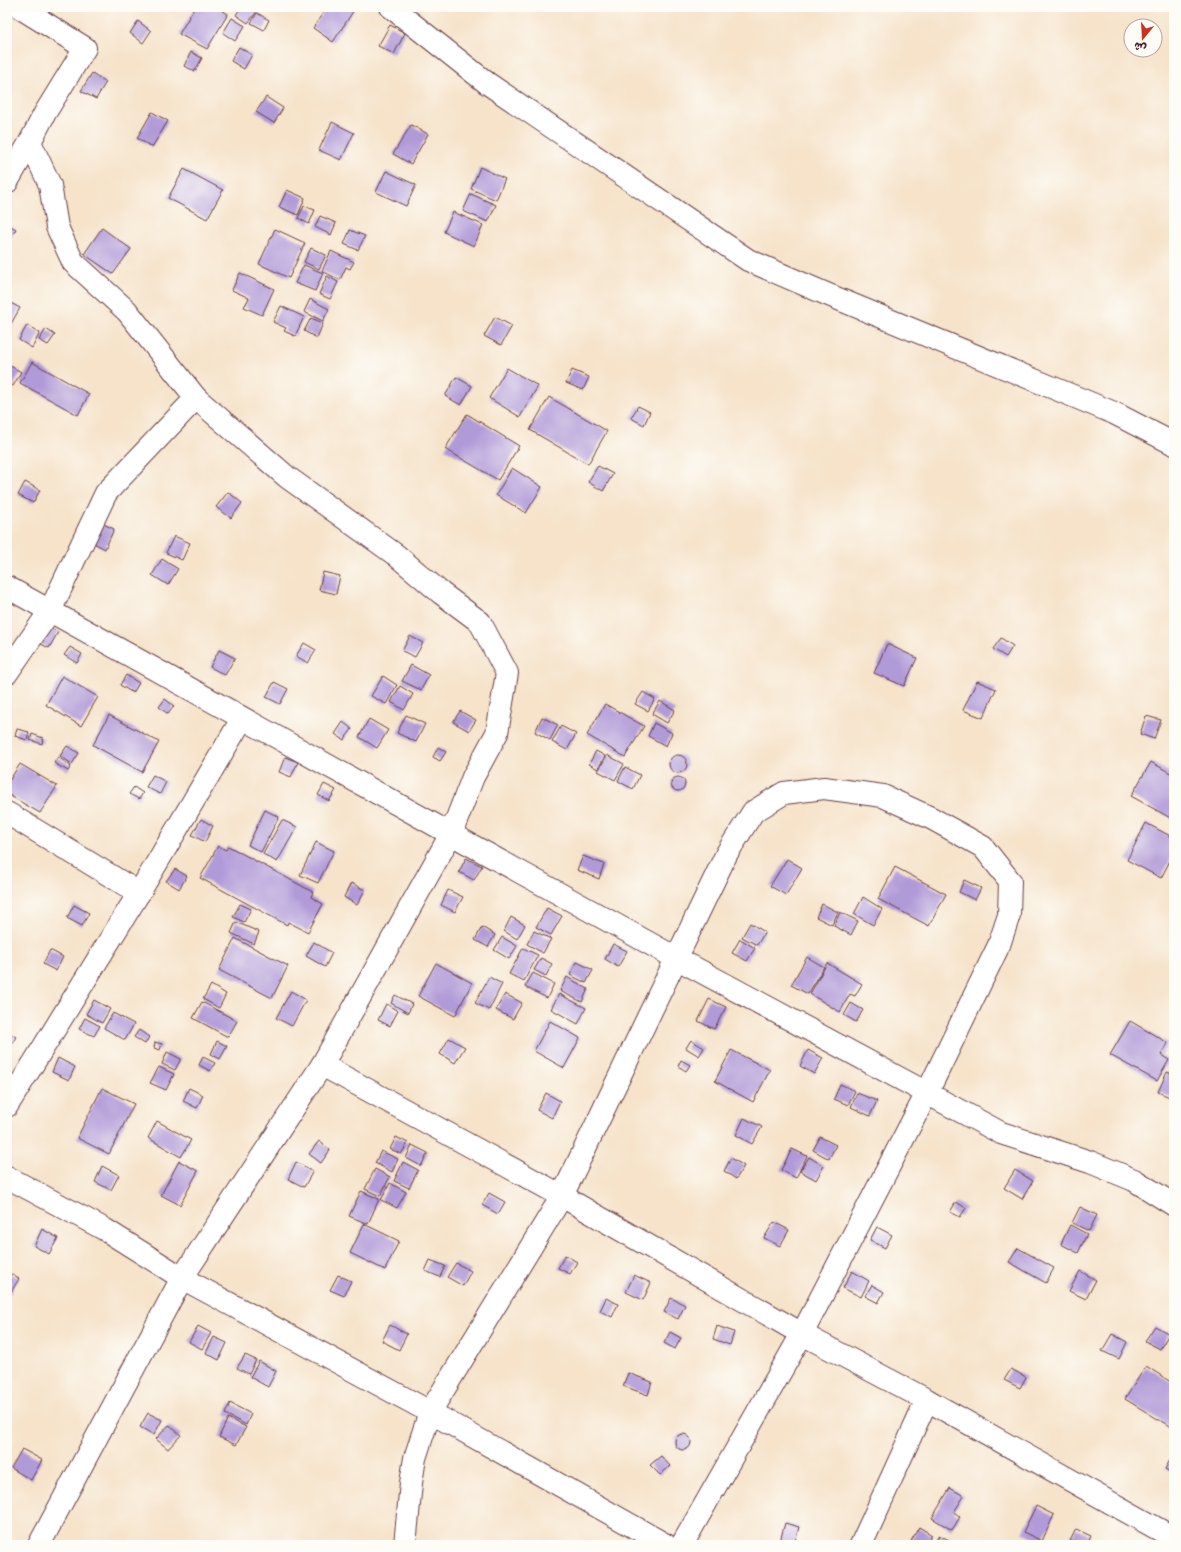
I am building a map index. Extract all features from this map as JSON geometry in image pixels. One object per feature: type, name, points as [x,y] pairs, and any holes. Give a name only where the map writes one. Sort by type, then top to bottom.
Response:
[{"type":"street","points":[[7,182],[45,113],[85,48],[19,7]]},
{"type":"street","points":[[391,7],[487,83],[748,260],[1114,413],[1174,444]]},
{"type":"street","points":[[30,142],[50,185],[57,227],[74,262],[127,311],[196,398],[287,477],[396,556],[440,593],[480,622],[507,673],[497,734],[473,777],[451,834],[322,1065],[182,1278],[39,1545]]},
{"type":"street","points":[[7,673],[50,610],[106,493],[196,398]]},
{"type":"street","points":[[7,587],[676,958],[1001,1133],[1090,1162],[1134,1180],[1174,1205]]},
{"type":"street","points":[[7,1106],[139,893],[242,718]]},
{"type":"street","points":[[405,1545],[415,1458],[430,1412],[562,1196],[727,853],[753,812],[784,793],[824,788],[883,796],[931,818],[983,847],[1010,881],[1009,915],[999,945],[927,1093],[802,1334],[682,1545]]},
{"type":"street","points":[[7,813],[139,893]]},
{"type":"street","points":[[322,1065],[562,1196],[802,1334],[927,1400],[1174,1538]]},
{"type":"street","points":[[7,1177],[104,1229],[182,1278],[430,1412],[666,1545]]},
{"type":"street","points":[[861,1545],[927,1400]]},
{"type":"building","points":[[195,7],[216,7],[228,14],[207,49],[179,34]]},
{"type":"building","points":[[241,7],[260,7],[248,23],[236,15]]},
{"type":"building","points":[[327,7],[356,7],[333,42],[313,28]]},
{"type":"building","points":[[257,13],[269,20],[264,30],[251,23]]},
{"type":"building","points":[[232,18],[245,26],[235,41],[223,33]]},
{"type":"building","points":[[138,21],[151,31],[143,43],[130,33]]},
{"type":"building","points":[[390,25],[405,33],[394,54],[378,46]]},
{"type":"building","points":[[239,47],[252,55],[244,69],[231,61]]},
{"type":"building","points":[[191,52],[202,58],[195,71],[184,66]]},
{"type":"building","points":[[92,73],[106,82],[96,99],[81,91]]},
{"type":"building","points":[[266,97],[283,108],[274,123],[256,112]]},
{"type":"building","points":[[152,112],[168,121],[152,147],[137,138]]},
{"type":"building","points":[[332,122],[354,133],[341,160],[319,150]]},
{"type":"building","points":[[411,125],[428,134],[411,164],[393,154]]},
{"type":"building","points":[[480,167],[505,179],[496,200],[471,189]]},
{"type":"building","points":[[184,169],[223,190],[207,219],[168,198]]},
{"type":"building","points":[[386,171],[416,185],[406,206],[376,192]]},
{"type":"building","points":[[287,190],[305,198],[298,215],[279,207]]},
{"type":"building","points":[[471,194],[496,205],[488,222],[463,211]]},
{"type":"building","points":[[304,206],[315,210],[309,224],[298,218]]},
{"type":"building","points":[[453,212],[483,225],[474,246],[444,232]]},
{"type":"building","points":[[320,216],[336,223],[331,235],[315,227]]},
{"type":"building","points":[[7,224],[16,229],[8,242],[7,241]]},
{"type":"building","points":[[102,228],[131,249],[113,274],[84,254]]},
{"type":"building","points":[[275,229],[305,243],[289,278],[259,264]]},
{"type":"building","points":[[350,230],[365,236],[358,250],[344,244]]},
{"type":"building","points":[[311,248],[326,255],[319,269],[304,262]]},
{"type":"building","points":[[331,251],[354,262],[350,269],[346,267],[340,280],[322,271]]},
{"type":"building","points":[[304,265],[323,273],[315,291],[295,283]]},
{"type":"building","points":[[240,273],[274,289],[262,315],[244,307],[249,298],[232,290]]},
{"type":"building","points":[[327,276],[338,282],[330,299],[319,294]]},
{"type":"building","points":[[310,299],[329,309],[323,321],[304,312]]},
{"type":"building","points":[[7,301],[20,308],[8,329],[7,328]]},
{"type":"building","points":[[281,306],[304,317],[295,336],[284,331],[286,328],[273,322]]},
{"type":"building","points":[[495,317],[512,326],[501,345],[484,336]]},
{"type":"building","points":[[311,318],[323,323],[317,338],[304,331]]},
{"type":"building","points":[[27,325],[40,333],[32,348],[19,340]]},
{"type":"building","points":[[46,329],[55,335],[48,345],[39,340]]},
{"type":"building","points":[[32,362],[89,394],[78,415],[20,383]]},
{"type":"building","points":[[7,364],[21,372],[13,386],[7,383]]},
{"type":"building","points":[[507,368],[538,386],[520,417],[489,398]]},
{"type":"building","points":[[572,370],[589,377],[583,390],[566,383]]},
{"type":"building","points":[[456,377],[472,386],[461,405],[445,396]]},
{"type":"building","points":[[549,397],[607,431],[588,464],[530,430]]},
{"type":"building","points":[[638,406],[650,412],[644,425],[631,418]]},
{"type":"building","points":[[467,414],[519,446],[498,480],[445,449]]},
{"type":"building","points":[[598,466],[613,474],[603,491],[588,482]]},
{"type":"building","points":[[512,468],[542,487],[526,513],[496,495]]},
{"type":"building","points":[[25,482],[40,490],[33,503],[18,495]]},
{"type":"building","points":[[228,492],[242,503],[231,518],[216,507]]},
{"type":"building","points":[[99,522],[114,529],[105,549],[90,541]]},
{"type":"building","points":[[174,536],[190,543],[182,560],[166,553]]},
{"type":"building","points":[[162,559],[178,569],[168,585],[152,575]]},
{"type":"building","points":[[323,572],[340,576],[336,594],[319,590]]},
{"type":"building","points":[[43,624],[58,632],[49,648],[35,641]]},
{"type":"building","points":[[410,636],[423,643],[415,657],[402,651]]},
{"type":"building","points":[[1001,638],[1013,646],[1006,657],[993,649]]},
{"type":"building","points":[[304,643],[316,650],[308,663],[296,656]]},
{"type":"building","points":[[887,644],[917,658],[904,686],[874,673]]},
{"type":"building","points":[[70,647],[82,654],[77,663],[64,655]]},
{"type":"building","points":[[219,650],[235,658],[225,675],[210,667]]},
{"type":"building","points":[[411,665],[429,675],[421,690],[402,681]]},
{"type":"building","points":[[126,675],[139,683],[133,693],[120,685]]},
{"type":"building","points":[[62,676],[98,697],[81,726],[46,705]]},
{"type":"building","points":[[383,676],[397,685],[386,704],[371,696]]},
{"type":"building","points":[[977,681],[996,689],[983,718],[963,710]]},
{"type":"building","points":[[274,682],[288,689],[280,704],[266,697]]},
{"type":"building","points":[[400,686],[413,694],[404,710],[391,702]]},
{"type":"building","points":[[643,692],[655,699],[648,711],[635,704]]},
{"type":"building","points":[[165,699],[174,706],[168,714],[159,707]]},
{"type":"building","points":[[660,701],[675,710],[667,723],[652,714]]},
{"type":"building","points":[[605,704],[644,726],[625,757],[587,735]]},
{"type":"building","points":[[460,711],[476,720],[469,731],[453,722]]},
{"type":"building","points":[[109,715],[159,742],[142,772],[93,745]]},
{"type":"building","points":[[406,715],[425,724],[416,742],[397,733]]},
{"type":"building","points":[[1146,716],[1161,720],[1154,739],[1140,734]]},
{"type":"building","points":[[542,717],[558,725],[550,740],[535,732]]},
{"type":"building","points":[[369,719],[388,730],[377,748],[359,737]]},
{"type":"building","points":[[343,722],[352,729],[344,740],[335,734]]},
{"type":"building","points":[[654,723],[672,733],[666,746],[648,736]]},
{"type":"building","points":[[561,726],[576,734],[567,750],[552,742]]},
{"type":"building","points":[[17,729],[29,732],[27,740],[15,736]]},
{"type":"building","points":[[32,734],[43,738],[42,744],[30,740]]},
{"type":"building","points":[[67,746],[79,753],[72,764],[60,756]]},
{"type":"building","points":[[438,747],[446,752],[440,761],[433,757]]},
{"type":"building","points":[[596,751],[605,756],[598,769],[589,764]]},
{"type":"building","points":[[607,755],[624,764],[615,780],[598,771]]},
{"type":"building","points":[[674,755],[682,755],[687,760],[685,771],[682,773],[674,773],[669,768],[669,760]]},
{"type":"building","points":[[58,757],[71,766],[68,771],[54,763]]},
{"type":"building","points":[[285,757],[298,762],[291,777],[279,772]]},
{"type":"building","points":[[1151,762],[1174,775],[1174,820],[1131,796]]},
{"type":"building","points":[[20,764],[57,786],[40,813],[7,794],[7,784]]},
{"type":"building","points":[[625,767],[640,775],[633,789],[618,781]]},
{"type":"building","points":[[153,775],[166,782],[160,794],[146,787]]},
{"type":"building","points":[[675,777],[681,777],[685,781],[685,787],[681,791],[675,791],[671,787],[671,781]]},
{"type":"building","points":[[324,784],[336,790],[329,801],[318,795]]},
{"type":"building","points":[[134,787],[143,793],[139,799],[129,794]]},
{"type":"building","points":[[265,810],[279,817],[261,852],[248,845]]},
{"type":"building","points":[[201,819],[213,826],[205,842],[192,835]]},
{"type":"building","points":[[282,820],[297,827],[277,862],[263,854]]},
{"type":"building","points":[[1146,823],[1174,838],[1174,853],[1161,878],[1127,860]]},
{"type":"building","points":[[316,842],[334,851],[318,883],[300,875]]},
{"type":"building","points":[[218,846],[226,850],[228,846],[313,892],[311,897],[323,904],[308,932],[288,922],[287,925],[200,878]]},
{"type":"building","points":[[583,856],[604,864],[599,879],[577,870]]},
{"type":"building","points":[[466,858],[482,866],[474,880],[459,872]]},
{"type":"building","points":[[787,859],[802,868],[786,895],[770,886]]},
{"type":"building","points":[[895,867],[946,894],[929,926],[878,899]]},
{"type":"building","points":[[175,869],[187,876],[179,889],[166,881]]},
{"type":"building","points":[[964,880],[981,888],[975,900],[959,892]]},
{"type":"building","points":[[351,883],[365,890],[357,905],[344,897]]},
{"type":"building","points":[[448,890],[463,897],[455,912],[441,905]]},
{"type":"building","points":[[863,897],[882,909],[873,925],[854,914]]},
{"type":"building","points":[[240,904],[251,909],[244,922],[233,917]]},
{"type":"building","points":[[822,904],[838,912],[832,925],[816,917]]},
{"type":"building","points":[[74,905],[89,913],[82,926],[67,918]]},
{"type":"building","points":[[547,908],[562,916],[551,935],[536,927]]},
{"type":"building","points":[[840,912],[858,921],[851,935],[834,926]]},
{"type":"building","points":[[511,917],[525,925],[517,939],[504,931]]},
{"type":"building","points":[[236,922],[259,932],[254,944],[231,933]]},
{"type":"building","points":[[750,923],[765,932],[757,945],[742,937]]},
{"type":"building","points":[[482,927],[495,935],[488,947],[475,940]]},
{"type":"building","points":[[534,931],[551,939],[543,953],[527,944]]},
{"type":"building","points":[[502,937],[517,946],[509,959],[494,950]]},
{"type":"building","points":[[235,938],[288,966],[272,998],[219,970]]},
{"type":"building","points":[[740,939],[755,948],[747,961],[732,953]]},
{"type":"building","points":[[314,942],[332,953],[325,967],[306,956]]},
{"type":"building","points":[[613,944],[627,951],[618,967],[605,959]]},
{"type":"building","points":[[523,948],[538,955],[524,981],[509,974]]},
{"type":"building","points":[[50,950],[63,957],[56,971],[43,964]]},
{"type":"building","points":[[807,957],[824,967],[808,994],[791,985]]},
{"type":"building","points":[[541,958],[552,964],[546,976],[534,970]]},
{"type":"building","points":[[577,962],[593,970],[586,983],[570,975]]},
{"type":"building","points":[[436,963],[472,983],[455,1016],[418,996]]},
{"type":"building","points":[[827,963],[862,984],[855,996],[850,994],[840,1012],[810,994]]},
{"type":"building","points":[[533,973],[554,984],[547,998],[525,987]]},
{"type":"building","points":[[489,977],[502,984],[489,1010],[475,1003]]},
{"type":"building","points":[[567,977],[588,989],[582,1002],[560,991]]},
{"type":"building","points":[[211,985],[226,994],[219,1008],[203,999]]},
{"type":"building","points":[[291,991],[306,1000],[292,1026],[276,1018]]},
{"type":"building","points":[[505,994],[522,1003],[513,1019],[496,1010]]},
{"type":"building","points":[[559,994],[586,1008],[578,1024],[551,1009]]},
{"type":"building","points":[[395,995],[412,1004],[408,1013],[391,1003]]},
{"type":"building","points":[[709,999],[726,1007],[714,1029],[698,1021]]},
{"type":"building","points":[[94,1000],[110,1009],[102,1023],[86,1014]]},
{"type":"building","points":[[202,1002],[237,1021],[228,1037],[193,1018]]},
{"type":"building","points":[[851,1003],[863,1010],[856,1022],[844,1015]]},
{"type":"building","points":[[386,1004],[398,1011],[390,1026],[378,1020]]},
{"type":"building","points":[[113,1013],[134,1024],[125,1040],[104,1028]]},
{"type":"building","points":[[85,1018],[100,1026],[94,1036],[79,1029]]},
{"type":"building","points":[[550,1021],[580,1038],[564,1068],[534,1051]]},
{"type":"building","points":[[1130,1021],[1168,1043],[1161,1055],[1169,1060],[1157,1081],[1110,1055]]},
{"type":"building","points":[[139,1030],[149,1037],[145,1044],[134,1037]]},
{"type":"building","points":[[7,1032],[16,1037],[10,1047],[7,1046]]},
{"type":"building","points":[[449,1038],[465,1047],[455,1063],[440,1054]]},
{"type":"building","points":[[691,1040],[704,1048],[699,1056],[686,1048]]},
{"type":"building","points":[[217,1041],[227,1046],[220,1059],[211,1054]]},
{"type":"building","points":[[155,1042],[162,1044],[160,1050],[154,1048]]},
{"type":"building","points":[[731,1050],[770,1070],[753,1102],[715,1081]]},
{"type":"building","points":[[808,1050],[823,1058],[814,1074],[800,1066]]},
{"type":"building","points":[[167,1052],[181,1059],[175,1070],[162,1064]]},
{"type":"building","points":[[203,1057],[215,1063],[210,1071],[199,1065]]},
{"type":"building","points":[[58,1058],[75,1067],[69,1080],[52,1072]]},
{"type":"building","points":[[681,1060],[690,1065],[686,1071],[678,1066]]},
{"type":"building","points":[[159,1067],[174,1074],[166,1090],[150,1083]]},
{"type":"building","points":[[1167,1072],[1174,1075],[1174,1099],[1158,1092]]},
{"type":"building","points":[[840,1084],[855,1091],[848,1105],[834,1099]]},
{"type":"building","points":[[102,1088],[134,1104],[109,1154],[77,1138]]},
{"type":"building","points":[[189,1088],[203,1095],[197,1108],[183,1101]]},
{"type":"building","points":[[546,1093],[560,1101],[552,1118],[537,1110]]},
{"type":"building","points":[[857,1093],[877,1101],[870,1116],[851,1107]]},
{"type":"building","points":[[744,1118],[762,1127],[752,1144],[736,1135]]},
{"type":"building","points":[[157,1121],[191,1140],[181,1157],[148,1138]]},
{"type":"building","points":[[396,1137],[408,1143],[401,1154],[390,1149]]},
{"type":"building","points":[[820,1137],[836,1145],[829,1159],[813,1150]]},
{"type":"building","points":[[319,1141],[330,1150],[321,1163],[309,1154]]},
{"type":"building","points":[[412,1145],[428,1153],[421,1166],[406,1158]]},
{"type":"building","points":[[792,1149],[807,1156],[796,1178],[781,1170]]},
{"type":"building","points":[[381,1151],[398,1159],[392,1172],[375,1163]]},
{"type":"building","points":[[809,1157],[824,1166],[816,1180],[800,1171]]},
{"type":"building","points":[[731,1158],[744,1166],[736,1179],[724,1171]]},
{"type":"building","points":[[179,1161],[198,1171],[180,1205],[161,1195]]},
{"type":"building","points":[[296,1162],[313,1171],[304,1187],[288,1179]]},
{"type":"building","points":[[403,1162],[418,1170],[409,1188],[394,1181]]},
{"type":"building","points":[[102,1166],[119,1175],[111,1190],[95,1182]]},
{"type":"building","points":[[375,1169],[390,1177],[380,1196],[365,1189]]},
{"type":"building","points":[[1015,1170],[1033,1181],[1022,1199],[1004,1188]]},
{"type":"building","points":[[390,1183],[406,1192],[397,1208],[381,1200]]},
{"type":"building","points":[[361,1191],[379,1199],[368,1224],[349,1216]]},
{"type":"building","points":[[489,1193],[505,1202],[498,1214],[482,1205]]},
{"type":"building","points":[[956,1202],[966,1208],[960,1217],[950,1212]]},
{"type":"building","points":[[1080,1207],[1097,1215],[1089,1231],[1072,1223]]},
{"type":"building","points":[[774,1222],[789,1230],[780,1246],[764,1238]]},
{"type":"building","points":[[364,1224],[399,1241],[385,1270],[350,1253]]},
{"type":"building","points":[[1070,1225],[1087,1234],[1078,1253],[1061,1244]]},
{"type":"building","points":[[877,1227],[892,1235],[885,1248],[870,1240]]},
{"type":"building","points":[[42,1229],[58,1238],[49,1254],[34,1246]]},
{"type":"building","points":[[1018,1248],[1054,1268],[1046,1283],[1009,1262]]},
{"type":"building","points":[[565,1255],[577,1262],[570,1274],[558,1268]]},
{"type":"building","points":[[430,1260],[445,1266],[440,1277],[425,1271]]},
{"type":"building","points":[[456,1263],[471,1271],[463,1286],[447,1277]]},
{"type":"building","points":[[852,1271],[869,1281],[861,1297],[843,1288]]},
{"type":"building","points":[[1080,1271],[1096,1280],[1086,1299],[1069,1291]]},
{"type":"building","points":[[7,1272],[19,1279],[7,1298]]},
{"type":"building","points":[[338,1275],[351,1281],[344,1296],[330,1290]]},
{"type":"building","points":[[634,1275],[651,1283],[643,1300],[626,1292]]},
{"type":"building","points":[[872,1285],[884,1292],[878,1303],[865,1296]]},
{"type":"building","points":[[606,1298],[618,1304],[612,1317],[600,1311]]},
{"type":"building","points":[[671,1298],[685,1305],[678,1319],[664,1312]]},
{"type":"building","points":[[390,1325],[407,1334],[399,1350],[382,1341]]},
{"type":"building","points":[[198,1326],[211,1333],[202,1349],[189,1342]]},
{"type":"building","points":[[717,1326],[734,1332],[730,1345],[713,1339]]},
{"type":"building","points":[[1155,1326],[1169,1334],[1160,1349],[1145,1341]]},
{"type":"building","points":[[670,1332],[681,1338],[675,1349],[664,1343]]},
{"type":"building","points":[[1112,1334],[1127,1342],[1119,1359],[1102,1351]]},
{"type":"building","points":[[214,1337],[227,1343],[219,1360],[206,1353]]},
{"type":"building","points":[[245,1355],[256,1360],[249,1374],[237,1368]]},
{"type":"building","points":[[259,1361],[276,1371],[268,1387],[250,1377]]},
{"type":"building","points":[[1146,1366],[1174,1384],[1174,1429],[1125,1399]]},
{"type":"building","points":[[1011,1369],[1026,1377],[1020,1388],[1004,1380]]},
{"type":"building","points":[[628,1373],[652,1382],[648,1395],[623,1386]]},
{"type":"building","points":[[230,1403],[251,1414],[246,1425],[225,1414]]},
{"type":"building","points":[[148,1413],[162,1420],[154,1435],[140,1427]]},
{"type":"building","points":[[228,1418],[246,1427],[236,1445],[219,1437]]},
{"type":"building","points":[[169,1425],[181,1435],[168,1449],[156,1439]]},
{"type":"building","points":[[683,1434],[689,1436],[691,1442],[689,1448],[683,1450],[677,1448],[675,1442],[677,1436]]},
{"type":"building","points":[[22,1449],[42,1460],[31,1480],[11,1468]]},
{"type":"building","points":[[1174,1453],[1174,1474],[1165,1469]]},
{"type":"building","points":[[661,1456],[670,1466],[660,1475],[650,1465]]},
{"type":"building","points":[[950,1488],[964,1496],[954,1512],[960,1517],[952,1530],[932,1518]]},
{"type":"building","points":[[1036,1506],[1054,1515],[1042,1541],[1023,1532]]},
{"type":"building","points":[[785,1523],[799,1527],[794,1545],[779,1545]]},
{"type":"building","points":[[919,1527],[932,1535],[926,1545],[918,1545],[911,1541]]},
{"type":"building","points":[[1076,1529],[1091,1536],[1087,1545],[1078,1545],[1070,1541]]},
{"type":"building","points":[[939,1535],[955,1543],[954,1545],[934,1545]]}]
